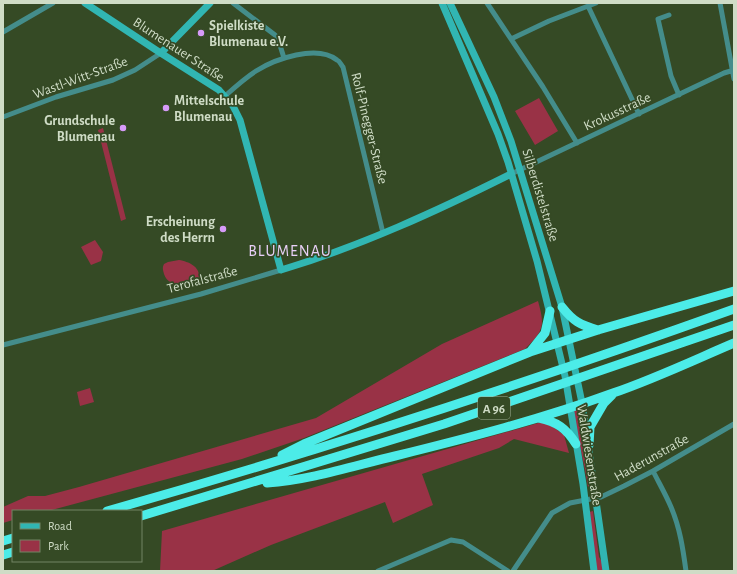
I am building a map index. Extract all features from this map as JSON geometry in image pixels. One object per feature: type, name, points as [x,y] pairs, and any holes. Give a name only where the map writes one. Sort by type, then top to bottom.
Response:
[{"type":"highway","points":[[265,464],[304,444],[530,352],[598,330],[734,291]]},
{"type":"highway","points":[[562,307],[576,322],[583,326],[598,330]]},
{"type":"highway","name":"A 96","points":[[110,510],[338,443],[439,411],[734,310]]},
{"type":"highway","points":[[530,352],[545,333],[550,311]]},
{"type":"highway","name":"A 96","points":[[142,516],[252,484],[444,424],[734,325]]},
{"type":"highway","points":[[252,484],[283,482],[317,475],[452,442],[537,418],[614,393],[734,343]]},
{"type":"highway","points":[[589,445],[590,426],[604,403],[614,393]]},
{"type":"highway","points":[[537,418],[551,421],[565,429],[576,444]]},
{"type":"street","points":[[3,32],[53,3]]},
{"type":"street","name":"Blumenauer Straße","points":[[85,3],[219,90],[225,96],[240,120],[281,270]]},
{"type":"street","points":[[162,53],[210,3]]},
{"type":"street","points":[[233,3],[275,35],[278,39],[284,58]]},
{"type":"street","name":"Silberdistelstraße","points":[[442,3],[495,127],[511,174],[537,262],[557,343]]},
{"type":"street","name":"Silberdistelstraße","points":[[450,3],[494,97],[520,169],[562,307],[582,403]]},
{"type":"street","points":[[487,3],[543,87],[577,143]]},
{"type":"street","points":[[511,39],[549,21],[596,3]]},
{"type":"street","points":[[720,3],[734,79]]},
{"type":"street","points":[[588,6],[639,114]]},
{"type":"street","points":[[669,15],[658,19],[671,76],[679,95]]},
{"type":"street","name":"Rolf-Pinegger-Straße","points":[[225,96],[255,71],[267,64],[284,58],[316,52],[327,54],[338,60],[343,67],[357,118],[383,233]]},
{"type":"street","name":"Wastl-Witt-Straße","points":[[3,117],[113,80],[135,70],[162,53]]},
{"type":"street","name":"Krokusstraße","points":[[511,174],[724,73],[733,71]]},
{"type":"street","name":"Terofalstraße","points":[[3,345],[201,294],[281,270],[383,233],[459,200],[511,174]]},
{"type":"street","name":"Waldwiesenstraße","points":[[557,343],[576,444],[594,571]]},
{"type":"street","name":"Waldwiesenstraße","points":[[582,403],[606,571]]},
{"type":"street","name":"Haderunstraße","points":[[513,571],[552,513],[570,503],[596,498],[624,486],[734,424]]},
{"type":"street","points":[[653,471],[670,503],[678,526],[686,571]]},
{"type":"street","points":[[378,571],[451,540],[463,542],[508,571]]},
{"type":"green space","points":[[539,98],[558,131],[535,145],[515,111]]},
{"type":"green space","points":[[103,128],[126,219],[121,221],[98,130]]},
{"type":"green space","points":[[95,240],[103,252],[101,261],[91,265],[81,247]]},
{"type":"green space","points":[[179,260],[187,262],[196,268],[199,275],[199,280],[184,284],[174,284],[166,279],[163,270],[164,264]]},
{"type":"green space","points":[[538,301],[542,316],[541,327],[536,337],[525,349],[304,438],[242,459],[52,510],[12,510],[12,520],[3,523],[3,507],[28,496],[45,496],[79,487],[316,418],[442,344]]},
{"type":"green space","points":[[90,388],[94,402],[80,406],[77,392]]},
{"type":"green space","points":[[578,408],[586,453],[590,486],[588,487],[573,410]]},
{"type":"green space","points":[[545,421],[564,435],[569,453],[514,439],[499,448],[422,474],[433,505],[393,523],[385,502],[271,545],[212,571],[160,571],[162,531]]},
{"type":"green space","points":[[593,511],[599,557],[602,562],[603,571],[597,571],[589,512]]},
{"type":"place","name":"Spielkiste Blumenau e.V.","points":[[201,33]]},
{"type":"place","name":"Mittelschule Blumenau","points":[[166,108]]},
{"type":"place","name":"Grundschule Blumenau","points":[[123,128]]},
{"type":"place","name":"Erscheinung des Herrn","points":[[223,229]]},
{"type":"district","name":"BLUMENAU","points":[[290,250]]}]
